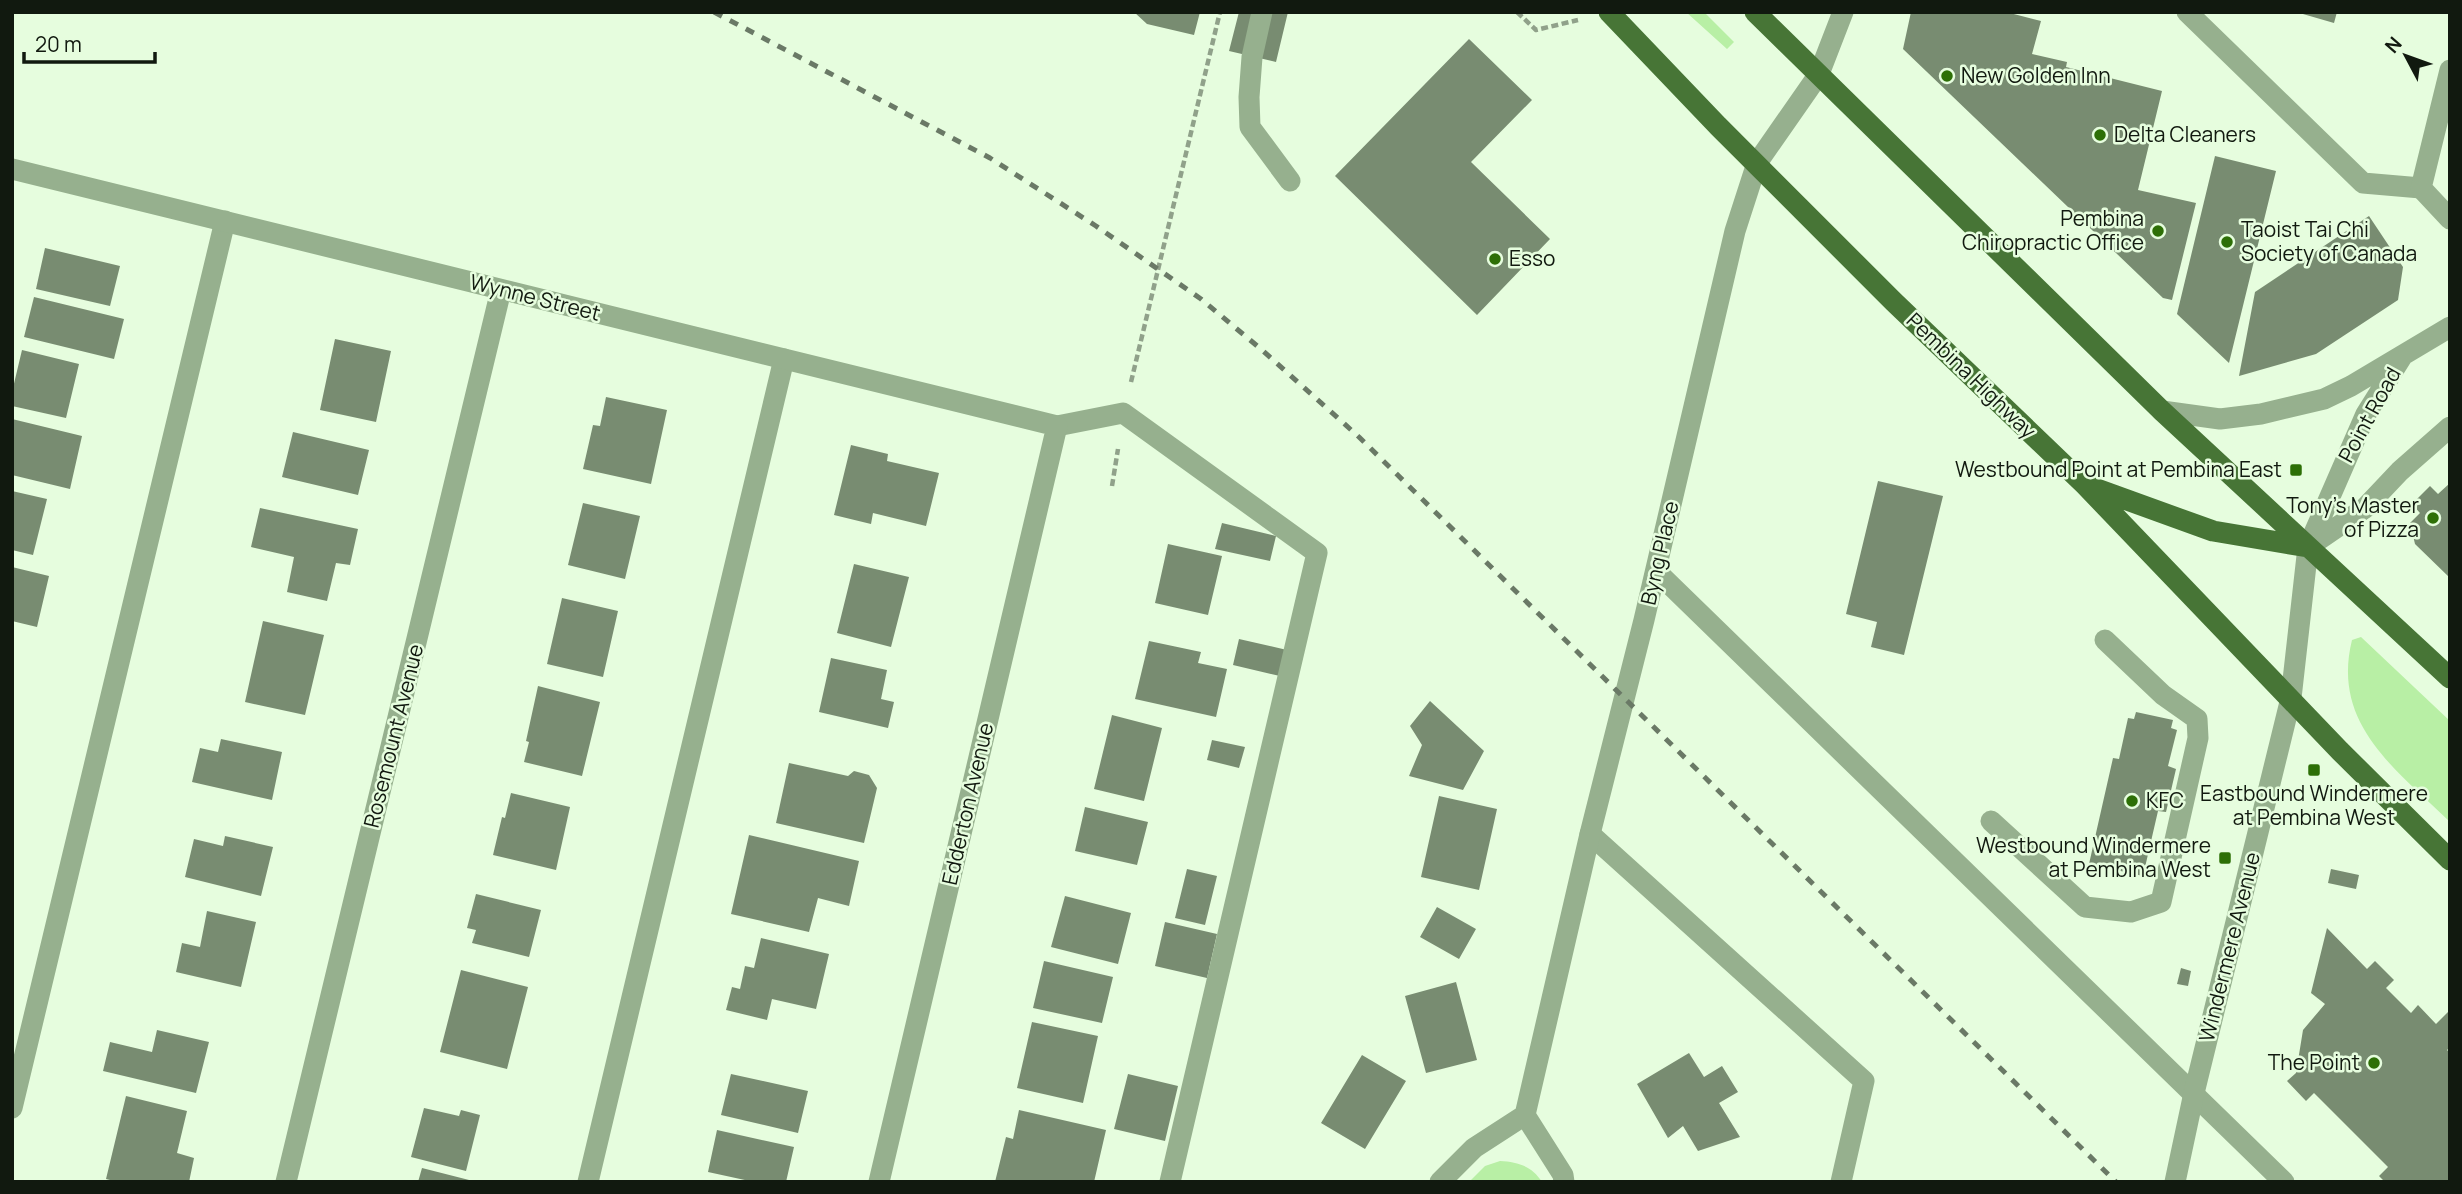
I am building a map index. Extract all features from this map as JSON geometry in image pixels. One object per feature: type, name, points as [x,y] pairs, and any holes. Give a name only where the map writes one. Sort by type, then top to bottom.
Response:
[{"type":"main road","name":"Pembina Highway","points":[[1609,12],[1894,302],[2085,485],[2340,751],[2450,860]]},
{"type":"main road","points":[[1755,12],[2162,411],[2450,677]]},
{"type":"main road","points":[[2085,485],[2214,531],[2308,547]]},
{"type":"street","points":[[1262,12],[1252,57],[1250,128],[1290,181]]},
{"type":"street","name":"Byng Place","points":[[1525,1115],[1735,231],[1756,163],[1819,74],[1843,12]]},
{"type":"street","points":[[2188,13],[2364,183],[2421,188],[2450,219]]},
{"type":"street","points":[[2421,188],[2450,70]]},
{"type":"street","name":"Wynne Street","points":[[12,169],[1057,426]]},
{"type":"street","points":[[12,1108],[225,220]]},
{"type":"street","name":"Rosemount Avenue","points":[[286,1182],[501,290]]},
{"type":"street","name":"Point Road","points":[[2308,547],[2366,414],[2403,355],[2450,327]]},
{"type":"street","points":[[2162,411],[2220,419],[2261,414],[2324,399],[2403,355]]},
{"type":"street","points":[[588,1182],[784,359]]},
{"type":"street","points":[[1057,426],[1123,413],[1317,553],[1170,1182]]},
{"type":"street","name":"Edderton Avenue","points":[[879,1182],[1057,426]]},
{"type":"street","points":[[2308,547],[2365,508],[2400,471],[2450,427]]},
{"type":"street","name":"Windermere Avenue","points":[[2175,1182],[2194,1093],[2291,698],[2308,547]]},
{"type":"street","points":[[1656,571],[2284,1182]]},
{"type":"street","points":[[1991,821],[2085,907],[2131,912],[2161,902],[2198,738],[2197,719],[2163,695],[2105,640]]},
{"type":"street","points":[[1590,834],[1864,1081],[1841,1182]]},
{"type":"street","points":[[1440,1182],[1474,1147],[1525,1115],[1563,1175],[1564,1182]]},
{"type":"path","points":[[1112,486],[1123,413],[1220,12]]},
{"type":"path","points":[[1517,12],[1536,30],[1609,12]]},
{"type":"green space","points":[[1686,12],[1704,12],[1734,42],[1727,49]]},
{"type":"green space","points":[[2361,637],[2450,721],[2450,822],[2390,764],[2360,721],[2351,697],[2348,670],[2352,640]]},
{"type":"green space","points":[[1500,1161],[1524,1166],[1534,1172],[1542,1182],[1469,1182],[1485,1166]]},
{"type":"building","points":[[1134,12],[1200,12],[1194,35],[1147,24]]},
{"type":"building","points":[[1239,12],[1288,12],[1276,62],[1229,51]]},
{"type":"building","points":[[1911,12],[2006,12],[2041,21],[2032,54],[2067,62],[2066,67],[2162,91],[2138,190],[2196,203],[2172,300],[2163,298],[1903,49]]},
{"type":"building","points":[[2296,12],[2337,12],[2334,23]]},
{"type":"building","points":[[1469,39],[1532,100],[1471,162],[1550,239],[1477,315],[1335,176]]},
{"type":"building","name":"Taoist Tai Chi Society of Canada","points":[[2215,156],[2276,171],[2229,363],[2177,314]]},
{"type":"building","points":[[2369,216],[2403,267],[2398,300],[2316,354],[2239,376],[2255,292]]},
{"type":"building","points":[[45,248],[120,266],[110,306],[36,289]]},
{"type":"building","points":[[34,297],[124,319],[114,359],[24,337]]},
{"type":"building","points":[[335,339],[391,351],[376,422],[320,410]]},
{"type":"building","points":[[22,350],[79,364],[66,418],[12,406],[12,392]]},
{"type":"building","points":[[606,397],[667,410],[651,484],[583,469],[593,425],[600,426]]},
{"type":"building","points":[[12,419],[82,436],[70,489],[12,475]]},
{"type":"building","points":[[293,432],[369,450],[358,495],[282,477]]},
{"type":"building","points":[[851,445],[888,454],[887,461],[939,473],[926,526],[873,513],[871,524],[834,515]]},
{"type":"building","points":[[1878,481],[1943,496],[1904,655],[1871,647],[1877,622],[1846,614]]},
{"type":"building","name":"Tony's Master of Pizza","points":[[2450,483],[2450,578],[2415,544],[2410,523],[2420,513],[2412,504],[2430,486],[2438,494]]},
{"type":"building","points":[[12,491],[47,499],[33,555],[12,550]]},
{"type":"building","points":[[583,503],[640,516],[625,579],[568,565]]},
{"type":"building","points":[[260,508],[358,529],[350,565],[336,563],[327,601],[287,592],[294,557],[251,547]]},
{"type":"building","points":[[1222,523],[1276,536],[1270,561],[1215,549]]},
{"type":"building","points":[[1168,544],[1222,556],[1208,615],[1155,603]]},
{"type":"building","points":[[854,564],[909,577],[891,647],[837,633]]},
{"type":"building","points":[[12,567],[49,576],[37,627],[12,621]]},
{"type":"building","points":[[562,598],[618,611],[603,677],[547,664]]},
{"type":"building","points":[[263,621],[324,635],[305,715],[245,702]]},
{"type":"building","points":[[1239,639],[1287,650],[1280,676],[1233,665]]},
{"type":"building","points":[[1149,641],[1201,652],[1198,663],[1227,669],[1216,717],[1135,699]]},
{"type":"building","points":[[831,658],[887,670],[881,699],[894,702],[888,728],[819,712]]},
{"type":"building","points":[[538,686],[600,702],[582,776],[524,762]]},
{"type":"building","points":[[1430,701],[1484,751],[1463,790],[1409,776],[1422,745],[1410,726]]},
{"type":"building","points":[[2136,712],[2173,720],[2171,728],[2177,730],[2168,766],[2176,769],[2166,812],[2158,811],[2143,876],[2089,864],[2113,758],[2119,759],[2128,718],[2134,719]]},
{"type":"building","points":[[1112,715],[1162,728],[1144,801],[1094,789]]},
{"type":"building","points":[[221,739],[282,752],[272,800],[192,782],[200,748],[218,752]]},
{"type":"building","points":[[1212,740],[1245,747],[1239,768],[1207,760]]},
{"type":"building","points":[[789,763],[848,776],[854,771],[869,775],[877,788],[864,843],[776,823]]},
{"type":"building","points":[[511,793],[570,807],[556,870],[493,855]]},
{"type":"building","points":[[1439,796],[1497,809],[1479,890],[1421,877]]},
{"type":"building","points":[[1085,807],[1148,822],[1137,865],[1075,851]]},
{"type":"building","points":[[749,835],[859,861],[849,906],[818,898],[809,932],[731,914]]},
{"type":"building","points":[[225,836],[273,847],[261,896],[185,877],[194,839],[223,846]]},
{"type":"building","points":[[1187,869],[1217,876],[1205,925],[1175,918]]},
{"type":"building","points":[[2331,869],[2359,875],[2356,889],[2328,883]]},
{"type":"building","points":[[476,894],[541,910],[529,957],[472,943],[476,930],[467,928]]},
{"type":"building","points":[[1065,896],[1131,913],[1118,964],[1051,947]]},
{"type":"building","points":[[1437,907],[1476,929],[1459,959],[1420,937]]},
{"type":"building","points":[[207,911],[256,922],[241,987],[176,972],[182,943],[200,947]]},
{"type":"building","points":[[1165,922],[1217,934],[1207,978],[1155,966]]},
{"type":"building","name":"The Point","points":[[2327,928],[2367,969],[2375,961],[2394,980],[2386,988],[2411,1013],[2418,1005],[2436,1024],[2450,1010],[2450,1047],[2447,1050],[2450,1053],[2450,1182],[2385,1182],[2379,1176],[2388,1167],[2314,1093],[2306,1101],[2287,1081],[2296,1073],[2303,1030],[2325,1004],[2311,993]]},
{"type":"building","points":[[761,938],[829,954],[816,1009],[772,999],[767,1020],[726,1010],[732,987],[740,989],[745,966],[754,968]]},
{"type":"building","points":[[1044,961],[1113,977],[1102,1023],[1033,1008]]},
{"type":"building","points":[[2181,968],[2191,971],[2188,986],[2177,984]]},
{"type":"building","points":[[461,970],[528,987],[507,1069],[440,1052]]},
{"type":"building","points":[[1456,982],[1477,1060],[1426,1073],[1405,996]]},
{"type":"building","points":[[1032,1022],[1098,1036],[1083,1103],[1017,1088]]},
{"type":"building","points":[[157,1030],[209,1042],[196,1093],[103,1071],[110,1042],[152,1052]]},
{"type":"building","points":[[1689,1053],[1704,1077],[1722,1066],[1738,1092],[1719,1103],[1740,1137],[1698,1151],[1683,1126],[1668,1138],[1637,1084]]},
{"type":"building","points":[[1362,1055],[1406,1081],[1365,1149],[1321,1123]]},
{"type":"building","points":[[731,1074],[808,1091],[798,1133],[721,1115]]},
{"type":"building","points":[[1128,1074],[1178,1086],[1165,1141],[1114,1129]]},
{"type":"building","points":[[126,1096],[187,1111],[177,1153],[194,1158],[189,1182],[118,1182],[106,1179]]},
{"type":"building","points":[[424,1108],[459,1116],[461,1110],[480,1115],[466,1171],[411,1157]]},
{"type":"building","points":[[1019,1110],[1106,1130],[1094,1182],[995,1182],[1006,1137],[1013,1139]]},
{"type":"building","points":[[717,1130],[794,1147],[786,1182],[754,1182],[708,1172]]},
{"type":"building","points":[[422,1168],[473,1181],[473,1182],[418,1182]]},
{"type":"railway","points":[[714,12],[990,158],[1096,226],[1201,299],[1359,437],[2116,1182]]},
{"type":"place","name":"New Golden Inn","points":[[1947,76]]},
{"type":"place","name":"Delta Cleaners","points":[[2100,135]]},
{"type":"place","name":"Pembina Chiropractic Office","points":[[2158,231]]},
{"type":"place","name":"Taoist Tai Chi Society of Canada","points":[[2227,242]]},
{"type":"place","name":"Esso","points":[[1495,259]]},
{"type":"place","name":"Westbound Point at Pembina East","points":[[2296,470]]},
{"type":"place","name":"Tony's Master of Pizza","points":[[2433,518]]},
{"type":"place","name":"Eastbound Windermere at Pembina West","points":[[2314,770]]},
{"type":"place","name":"KFC","points":[[2132,801]]},
{"type":"place","name":"Westbound Windermere at Pembina West","points":[[2225,858]]},
{"type":"place","name":"The Point","points":[[2374,1063]]}]
